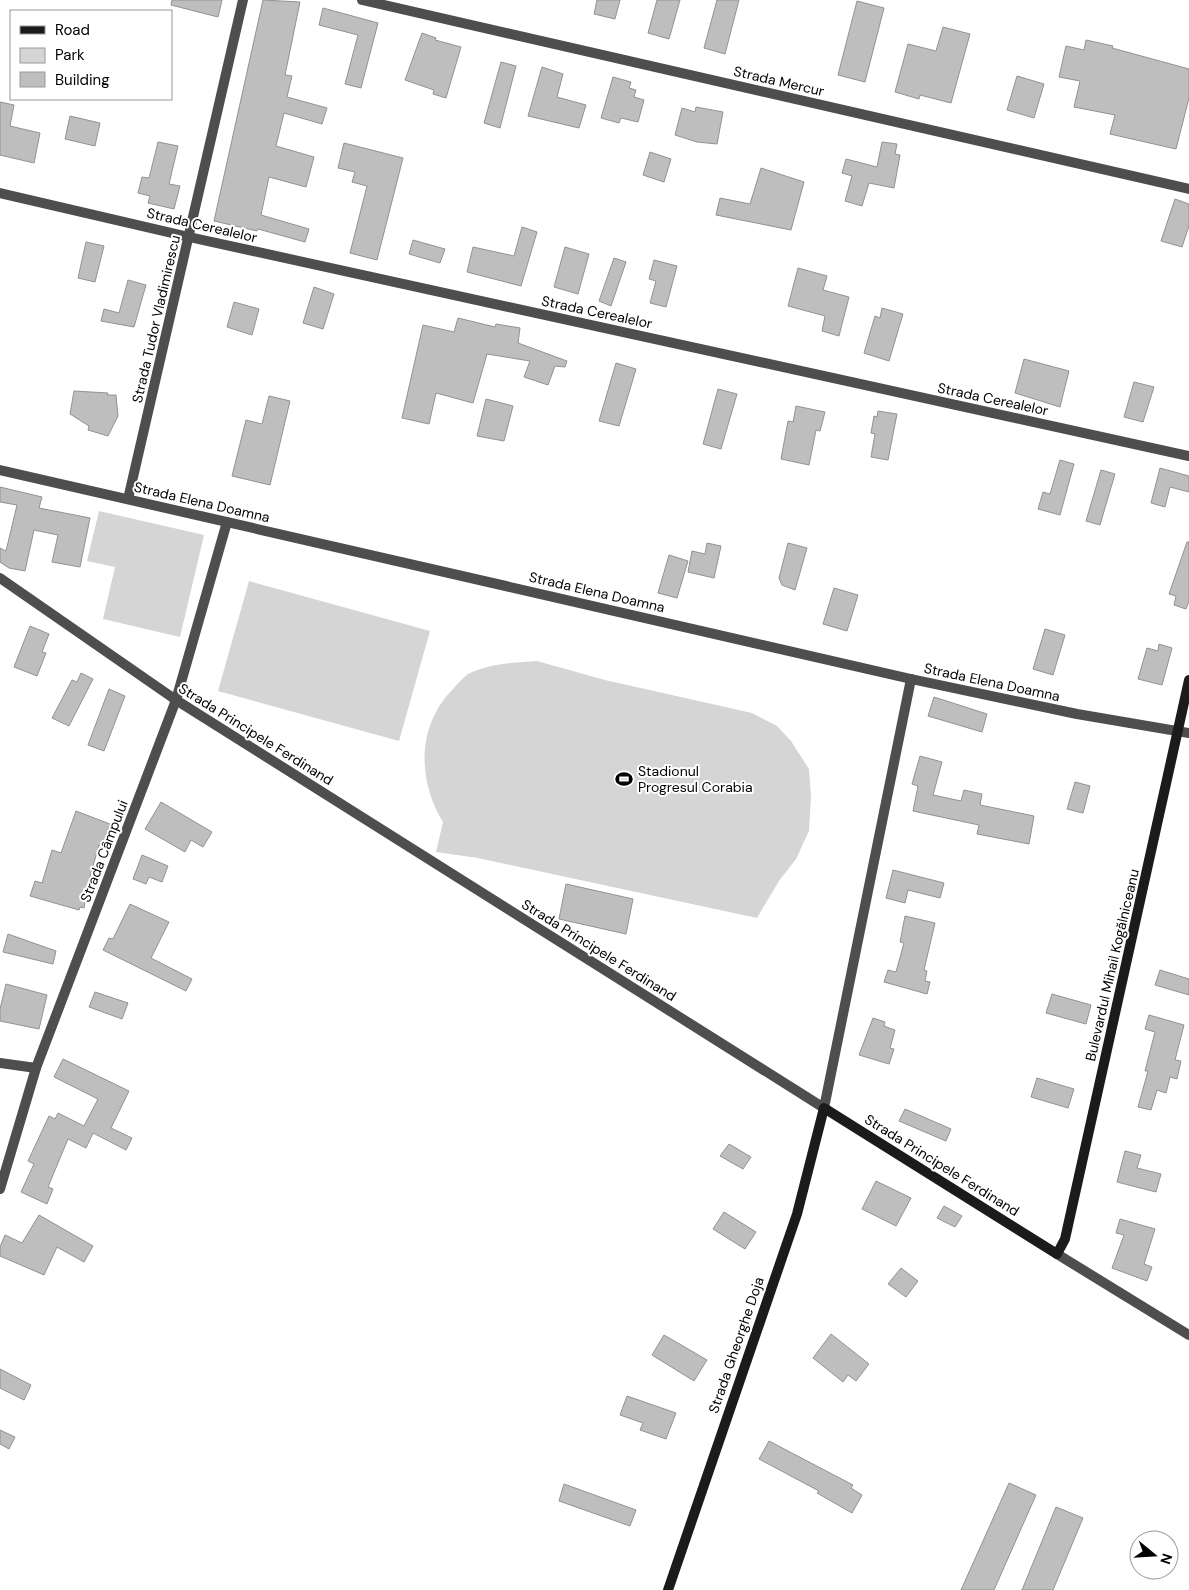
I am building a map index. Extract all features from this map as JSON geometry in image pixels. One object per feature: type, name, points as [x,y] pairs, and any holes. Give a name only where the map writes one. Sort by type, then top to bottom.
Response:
[{"type":"main road","name":"Bulevardul Mihail Kogălniceanu","points":[[1057,1254],[1065,1239],[1189,680]]},
{"type":"main road","name":"Strada Principele Ferdinand","points":[[824,1108],[1057,1254]]},
{"type":"main road","name":"Strada Gheorghe Doja","points":[[668,1590],[797,1214],[824,1108]]},
{"type":"street","name":"Strada Tudor Vladimirescu","points":[[128,499],[243,0]]},
{"type":"street","name":"Strada Mercur","points":[[362,0],[1189,189]]},
{"type":"street","name":"Strada Cerealelor","points":[[0,193],[189,237],[1189,456]]},
{"type":"street","name":"Strada Elena Doamna","points":[[0,470],[911,679],[1077,714],[1189,733]]},
{"type":"street","name":"Strada Câmpului","points":[[0,1189],[36,1068],[176,700],[227,522]]},
{"type":"street","name":"Strada Principele Ferdinand","points":[[0,578],[176,700],[824,1108]]},
{"type":"street","points":[[824,1108],[911,679]]},
{"type":"street","points":[[0,1063],[36,1068]]},
{"type":"street","name":"Strada Principele Ferdinand","points":[[1057,1254],[1189,1335]]},
{"type":"green space","points":[[99,511],[204,535],[180,637],[103,619],[115,567],[87,561]]},
{"type":"green space","points":[[249,581],[430,631],[399,741],[218,691]]},
{"type":"green space","points":[[537,661],[605,680],[752,713],[777,726],[791,741],[809,769],[811,797],[809,831],[796,859],[779,881],[757,918],[478,858],[436,852],[443,822],[434,806],[429,789],[425,771],[425,753],[427,736],[441,703],[461,680],[470,673],[494,665]]},
{"type":"building","points":[[172,0],[222,0],[218,17],[171,5]]},
{"type":"building","points":[[263,0],[300,2],[285,75],[292,76],[287,97],[327,108],[322,124],[284,113],[276,146],[314,157],[306,187],[269,177],[261,215],[309,229],[305,242],[258,229],[257,231],[214,221]]},
{"type":"building","points":[[597,0],[620,0],[615,19],[594,14]]},
{"type":"building","points":[[657,0],[680,0],[669,39],[648,33]]},
{"type":"building","points":[[717,0],[739,0],[725,54],[704,48]]},
{"type":"building","points":[[857,1],[884,8],[865,82],[838,75]]},
{"type":"building","points":[[323,8],[378,23],[361,88],[345,84],[358,35],[319,25]]},
{"type":"building","points":[[943,27],[970,34],[951,103],[920,95],[919,99],[895,92],[908,44],[936,51]]},
{"type":"building","points":[[422,33],[436,38],[435,40],[461,47],[446,98],[433,94],[434,90],[405,80]]},
{"type":"building","points":[[1086,40],[1113,46],[1112,48],[1189,69],[1189,98],[1176,149],[1110,134],[1115,115],[1074,107],[1080,81],[1059,77],[1066,46],[1084,50]]},
{"type":"building","points":[[501,62],[516,66],[500,128],[484,123]]},
{"type":"building","points":[[542,67],[563,74],[557,97],[586,105],[579,128],[528,116]]},
{"type":"building","points":[[1017,76],[1044,84],[1034,118],[1007,110]]},
{"type":"building","points":[[613,77],[631,82],[629,88],[636,90],[634,97],[644,100],[638,122],[621,118],[619,123],[601,118]]},
{"type":"building","points":[[0,102],[14,105],[10,126],[40,133],[34,163],[0,155]]},
{"type":"building","points":[[696,107],[723,112],[717,144],[697,142],[675,135],[682,108],[695,112]]},
{"type":"building","points":[[70,116],[100,123],[95,146],[65,139]]},
{"type":"building","points":[[158,142],[178,146],[169,184],[180,186],[174,209],[148,203],[150,196],[138,193],[142,177],[149,178]]},
{"type":"building","points":[[882,142],[897,144],[895,154],[900,155],[894,188],[869,183],[862,206],[845,201],[852,176],[842,173],[846,159],[877,167]]},
{"type":"building","points":[[344,143],[403,158],[377,260],[350,253],[367,186],[352,182],[355,172],[338,168]]},
{"type":"building","points":[[650,152],[671,159],[664,182],[643,175]]},
{"type":"building","points":[[761,168],[804,182],[791,230],[716,215],[720,198],[750,204]]},
{"type":"building","points":[[1175,199],[1189,204],[1189,226],[1182,247],[1161,241]]},
{"type":"building","points":[[522,227],[537,232],[521,286],[467,272],[473,247],[514,256]]},
{"type":"building","points":[[413,240],[445,249],[440,263],[409,254]]},
{"type":"building","points":[[86,242],[104,246],[95,282],[78,278]]},
{"type":"building","points":[[565,247],[589,254],[578,294],[554,287]]},
{"type":"building","points":[[614,258],[626,262],[611,306],[599,301]]},
{"type":"building","points":[[654,260],[677,266],[666,307],[650,303],[656,281],[649,279]]},
{"type":"building","points":[[798,268],[827,276],[823,290],[849,297],[839,336],[822,331],[825,316],[788,306]]},
{"type":"building","points":[[128,280],[146,285],[134,327],[101,321],[104,309],[119,313]]},
{"type":"building","points":[[314,287],[334,294],[323,329],[303,323]]},
{"type":"building","points":[[234,302],[259,309],[252,335],[227,327]]},
{"type":"building","points":[[882,308],[903,314],[889,361],[864,353],[875,316],[880,318]]},
{"type":"building","points":[[458,318],[495,327],[496,324],[520,328],[518,343],[567,361],[565,367],[555,366],[548,385],[524,377],[530,361],[487,354],[473,403],[436,393],[429,424],[402,418],[423,325],[454,332]]},
{"type":"building","points":[[1024,359],[1069,371],[1060,407],[1015,393]]},
{"type":"building","points":[[616,363],[636,369],[619,426],[599,421]]},
{"type":"building","points":[[1134,382],[1154,387],[1143,422],[1124,417]]},
{"type":"building","points":[[718,389],[737,394],[721,449],[703,444]]},
{"type":"building","points":[[74,391],[116,395],[118,416],[108,436],[88,430],[89,426],[70,414]]},
{"type":"building","points":[[269,396],[290,401],[270,485],[232,476],[246,420],[262,424]]},
{"type":"building","points":[[486,399],[513,406],[504,441],[477,436]]},
{"type":"building","points":[[796,406],[825,412],[820,431],[816,430],[809,465],[781,459],[788,421],[793,422]]},
{"type":"building","points":[[878,411],[897,414],[888,460],[871,457],[875,434],[871,433],[874,416],[877,417]]},
{"type":"building","points":[[1060,460],[1074,464],[1060,515],[1038,509],[1043,492],[1050,494]]},
{"type":"building","points":[[1160,468],[1189,476],[1189,492],[1170,487],[1165,507],[1151,503]]},
{"type":"building","points":[[1101,470],[1115,474],[1100,525],[1086,521]]},
{"type":"building","points":[[0,487],[42,497],[39,508],[90,518],[80,567],[52,562],[58,535],[34,530],[25,571],[9,568],[0,562],[0,548],[6,551],[17,505],[0,502]]},
{"type":"building","points":[[1187,542],[1189,542],[1189,601],[1186,609],[1174,605],[1176,596],[1169,594]]},
{"type":"building","points":[[707,543],[721,546],[714,578],[688,572],[692,551],[705,554]]},
{"type":"building","points":[[788,543],[807,548],[795,590],[782,585],[779,578]]},
{"type":"building","points":[[669,555],[688,561],[677,598],[658,593]]},
{"type":"building","points":[[834,588],[858,595],[847,631],[823,624]]},
{"type":"building","points":[[30,626],[49,634],[42,652],[46,653],[37,676],[14,667]]},
{"type":"building","points":[[1045,629],[1065,635],[1053,675],[1033,669]]},
{"type":"building","points":[[1159,644],[1172,648],[1162,685],[1138,679],[1147,648],[1158,651]]},
{"type":"building","points":[[81,673],[93,679],[69,726],[52,718],[72,680],[77,682]]},
{"type":"building","points":[[109,689],[125,696],[104,751],[88,745]]},
{"type":"building","points":[[934,697],[987,714],[982,732],[928,716]]},
{"type":"building","points":[[920,756],[942,762],[933,795],[961,801],[964,790],[982,794],[980,805],[1034,816],[1029,844],[977,834],[979,825],[913,811],[918,786],[912,784]]},
{"type":"building","points":[[1075,782],[1090,786],[1083,813],[1067,809]]},
{"type":"building","points":[[161,802],[212,832],[203,847],[191,840],[185,852],[145,829]]},
{"type":"building","points":[[76,811],[110,824],[102,846],[99,845],[85,894],[87,894],[84,908],[80,907],[79,910],[30,896],[35,881],[42,883],[52,850],[61,853]]},
{"type":"building","points":[[142,855],[168,866],[162,882],[149,877],[146,884],[133,879]]},
{"type":"building","points":[[893,870],[944,883],[940,898],[908,890],[905,903],[886,898]]},
{"type":"building","points":[[566,884],[633,899],[626,934],[559,919]]},
{"type":"building","points":[[130,904],[169,922],[151,958],[192,979],[186,991],[103,950],[109,938],[113,939]]},
{"type":"building","points":[[905,916],[935,923],[924,970],[927,971],[925,981],[930,982],[927,994],[884,982],[888,970],[896,972],[904,943],[900,942]]},
{"type":"building","points":[[8,934],[56,951],[53,964],[3,952]]},
{"type":"building","points":[[1160,970],[1189,979],[1189,995],[1155,985]]},
{"type":"building","points":[[6,984],[47,995],[39,1029],[0,1021],[0,1009]]},
{"type":"building","points":[[95,992],[128,1003],[122,1019],[89,1007]]},
{"type":"building","points":[[1052,994],[1091,1005],[1086,1024],[1046,1013]]},
{"type":"building","points":[[1149,1015],[1184,1025],[1175,1060],[1181,1061],[1177,1079],[1170,1077],[1166,1093],[1157,1090],[1151,1110],[1138,1107],[1148,1071],[1145,1071],[1155,1032],[1145,1029]]},
{"type":"building","points":[[873,1018],[885,1022],[884,1026],[895,1030],[890,1048],[894,1049],[889,1064],[859,1055]]},
{"type":"building","points":[[63,1059],[129,1091],[111,1128],[132,1138],[126,1150],[93,1133],[86,1148],[68,1139],[48,1187],[53,1189],[47,1204],[21,1192],[34,1164],[28,1161],[49,1116],[55,1119],[58,1113],[84,1126],[98,1099],[54,1077]]},
{"type":"building","points":[[1037,1078],[1074,1089],[1068,1108],[1031,1097]]},
{"type":"building","points":[[905,1109],[951,1129],[946,1141],[899,1121]]},
{"type":"building","points":[[729,1144],[751,1157],[743,1169],[720,1156]]},
{"type":"building","points":[[1125,1151],[1141,1155],[1137,1168],[1161,1174],[1156,1192],[1117,1182]]},
{"type":"building","points":[[876,1181],[911,1198],[896,1226],[862,1209]]},
{"type":"building","points":[[944,1206],[962,1216],[955,1227],[937,1218]]},
{"type":"building","points":[[724,1212],[756,1232],[745,1249],[713,1229]]},
{"type":"building","points":[[39,1215],[93,1246],[84,1262],[57,1247],[44,1275],[0,1256],[0,1247],[5,1235],[22,1243]]},
{"type":"building","points":[[1120,1219],[1155,1229],[1144,1264],[1152,1267],[1147,1281],[1112,1268],[1124,1235],[1116,1233]]},
{"type":"building","points":[[901,1268],[918,1281],[906,1297],[888,1284]]},
{"type":"building","points":[[831,1334],[869,1364],[856,1381],[848,1375],[843,1382],[813,1358]]},
{"type":"building","points":[[664,1335],[707,1360],[694,1381],[652,1355]]},
{"type":"building","points":[[0,1369],[31,1385],[24,1400],[0,1388]]},
{"type":"building","points":[[627,1396],[676,1413],[666,1439],[640,1430],[643,1423],[620,1415]]},
{"type":"building","points":[[0,1430],[15,1437],[9,1449],[0,1444]]},
{"type":"building","points":[[769,1441],[853,1485],[851,1488],[862,1495],[852,1513],[817,1493],[819,1491],[759,1459]]},
{"type":"building","points":[[1009,1483],[1036,1495],[994,1590],[961,1590]]},
{"type":"building","points":[[564,1484],[636,1510],[630,1526],[559,1501]]},
{"type":"building","points":[[1056,1507],[1083,1518],[1053,1590],[1022,1590]]},
{"type":"place","name":"Stadionul Progresul Corabia","points":[[624,779]]}]
